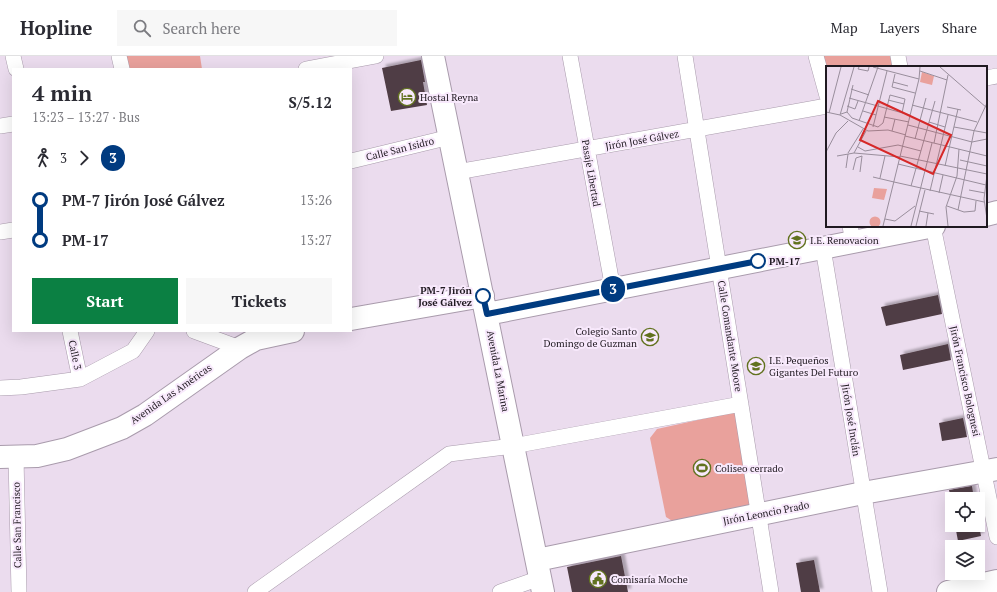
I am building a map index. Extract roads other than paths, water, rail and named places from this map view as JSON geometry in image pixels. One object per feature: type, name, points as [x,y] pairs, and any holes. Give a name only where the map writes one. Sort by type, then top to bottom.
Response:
[{"type":"street","points":[[14,56],[16,68]]},
{"type":"street","points":[[120,56],[122,68]]},
{"type":"street","points":[[308,68],[326,60],[376,56]]},
{"type":"street","name":"Avenida La Marina","points":[[433,56],[540,577]]},
{"type":"street","name":"Pasaje Libertad","points":[[570,56],[613,289]]},
{"type":"street","name":"Calle Comandante Moore","points":[[686,56],[771,592]]},
{"type":"street","points":[[816,56],[826,92]]},
{"type":"street","points":[[898,56],[900,66]]},
{"type":"street","points":[[987,78],[997,76]]},
{"type":"street","name":"Jirón José Gálvez","points":[[457,172],[826,106]]},
{"type":"street","points":[[0,126],[12,124]]},
{"type":"street","name":"Calle San Isidro","points":[[352,161],[450,137]]},
{"type":"street","points":[[987,215],[997,212]]},
{"type":"street","points":[[352,319],[485,305],[613,289],[823,248],[852,234],[923,227]]},
{"type":"street","name":"Jirón Francisco Bolognesi","points":[[933,227],[991,471],[997,537]]},
{"type":"street","points":[[0,232],[12,230]]},
{"type":"street","name":"Jirón José Inclán","points":[[823,248],[880,592]]},
{"type":"street","name":"Calle 3","points":[[70,332],[80,379]]},
{"type":"street","points":[[0,388],[21,387],[80,379],[133,351],[146,332]]},
{"type":"street","points":[[197,332],[240,348]]},
{"type":"street","name":"Avenida Las Américas","points":[[8,457],[37,456],[67,449],[122,428],[145,415],[240,348],[256,339],[288,332]]},
{"type":"street","points":[[255,592],[449,454],[514,446],[741,404]]},
{"type":"street","name":"Calle San Francisco","points":[[8,457],[19,592]]},
{"type":"street","name":"Jirón Leoncio Prado","points":[[500,592],[540,577],[758,514],[863,493],[991,471]]},
{"type":"street","points":[[948,592],[997,581]]},
{"type":"place","name":"Hostal Reyna","points":[[407,97]]},
{"type":"place","name":"I.E. Renovacion","points":[[797,240]]},
{"type":"place","name":"PM-17","points":[[758,261]]},
{"type":"place","name":"PM-7 Jirón José Gálvez","points":[[483,296]]},
{"type":"place","name":"Colegio Santo Domingo de Guzman","points":[[650,337]]},
{"type":"place","name":"I.E. Pequeños Gigantes Del Futuro","points":[[756,366]]},
{"type":"place","name":"Coliseo cerrado","points":[[702,468]]},
{"type":"place","name":"Comisaría Moche","points":[[598,579]]}]
